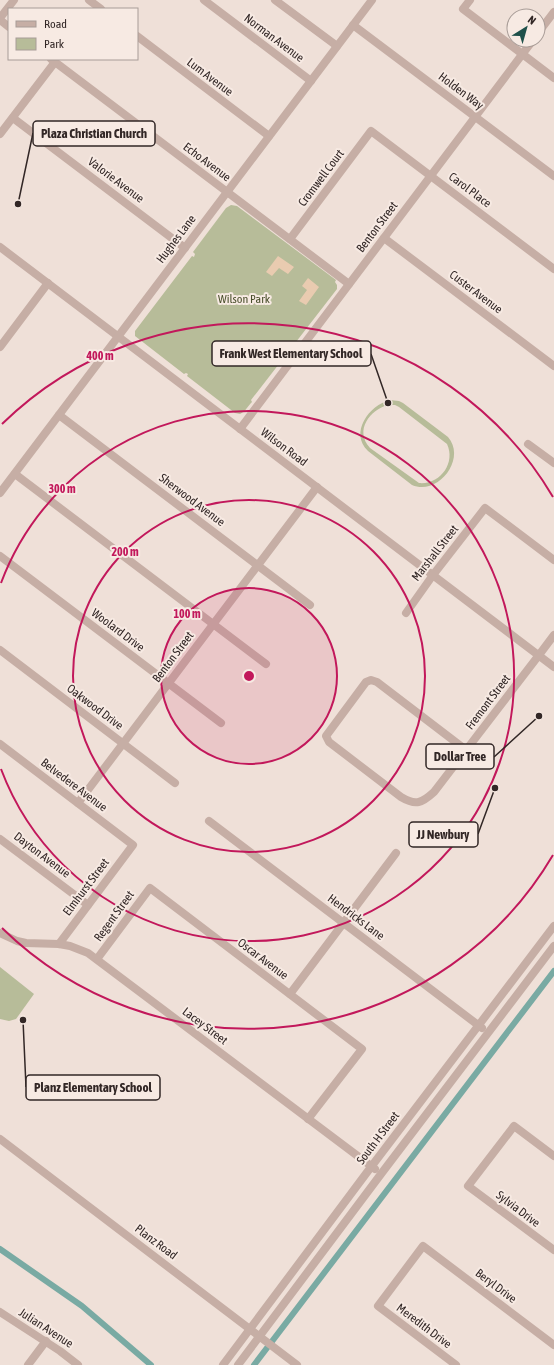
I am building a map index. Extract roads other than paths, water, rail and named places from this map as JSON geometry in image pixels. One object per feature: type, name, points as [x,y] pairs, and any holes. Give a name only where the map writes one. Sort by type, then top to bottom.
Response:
[{"type":"street","points":[[89,0],[100,8]]},
{"type":"street","name":"Norman Avenue","points":[[204,0],[311,81]]},
{"type":"street","points":[[275,0],[337,46]]},
{"type":"street","name":"Hughes Lane","points":[[0,493],[372,0]]},
{"type":"street","points":[[470,0],[463,9],[554,78]]},
{"type":"street","points":[[8,8],[0,19],[8,26]]},
{"type":"street","points":[[546,22],[554,12]]},
{"type":"street","name":"Holden Way","points":[[353,25],[554,176]]},
{"type":"street","name":"Lum Avenue","points":[[138,37],[269,136]]},
{"type":"street","name":"Benton Street","points":[[240,429],[527,48]]},
{"type":"street","points":[[0,134],[13,118],[53,60]]},
{"type":"street","name":"Echo Avenue","points":[[53,60],[349,284]]},
{"type":"street","name":"Valorie Avenue","points":[[13,118],[185,248]]},
{"type":"street","name":"Carol Place","points":[[371,131],[554,269]]},
{"type":"street","name":"Cromwell Court","points":[[290,239],[371,131]]},
{"type":"street","name":"Custer Avenue","points":[[384,238],[554,366]]},
{"type":"street","name":"Wilson Road","points":[[0,247],[554,666]]},
{"type":"street","points":[[0,347],[48,284]]},
{"type":"street","name":"Sherwood Avenue","points":[[59,415],[310,605]]},
{"type":"street","points":[[528,444],[554,463]]},
{"type":"street","points":[[15,474],[266,664]]},
{"type":"street","name":"Benton Street","points":[[78,803],[317,487]]},
{"type":"street","name":"Marshall Street","points":[[406,613],[433,575],[485,508],[554,560]]},
{"type":"street","name":"Woolard Drive","points":[[0,556],[221,723]]},
{"type":"street","name":"Fremont Street","points":[[466,750],[377,682],[371,680],[366,682],[326,736],[327,740],[401,797],[409,802],[416,803],[425,800],[434,792],[554,635]]},
{"type":"street","name":"Oakwood Drive","points":[[0,650],[176,783]]},
{"type":"street","name":"Belvedere Avenue","points":[[0,744],[133,845]]},
{"type":"street","name":"Hendricks Lane","points":[[209,821],[488,1033]]},
{"type":"street","name":"Dayton Avenue","points":[[0,839],[88,905]]},
{"type":"street","name":"Elmhurst Street","points":[[59,944],[133,845]]},
{"type":"street","points":[[290,994],[396,853]]},
{"type":"street","name":"Regent Street","points":[[97,959],[150,888]]},
{"type":"street","name":"Oscar Avenue","points":[[150,888],[362,1048],[308,1119]]},
{"type":"street","name":"South H Street","points":[[223,1365],[554,926]]},
{"type":"street","name":"Lacey Street","points":[[0,933],[26,944],[59,944],[79,949],[97,959],[381,1174]]},
{"type":"street","name":"South H Street","points":[[238,1365],[554,946]]},
{"type":"street","name":"Sylvia Drive","points":[[554,1156],[514,1126],[468,1186],[554,1250]]},
{"type":"street","name":"Planz Road","points":[[0,1139],[297,1365]]},
{"type":"street","name":"Beryl Drive","points":[[378,1306],[423,1246],[554,1345]]},
{"type":"street","name":"Meredith Drive","points":[[378,1306],[456,1365]]},
{"type":"street","name":"Julian Avenue","points":[[0,1312],[46,1341],[78,1365]]},
{"type":"street","points":[[28,1365],[46,1341]]},
{"type":"waterway","points":[[254,1365],[554,971]]},
{"type":"waterway","points":[[0,1249],[82,1306],[151,1365]]},
{"type":"place","name":"Plaza Christian Church","points":[[18,204]]},
{"type":"place","name":"Frank West Elementary School","points":[[388,403]]},
{"type":"place","name":"Dollar Tree","points":[[539,716]]},
{"type":"place","name":"JJ Newbury","points":[[495,788]]},
{"type":"place","name":"Planz Elementary School","points":[[23,1020]]},
{"type":"park label","name":"Wilson Park","points":[[244,299]]}]
